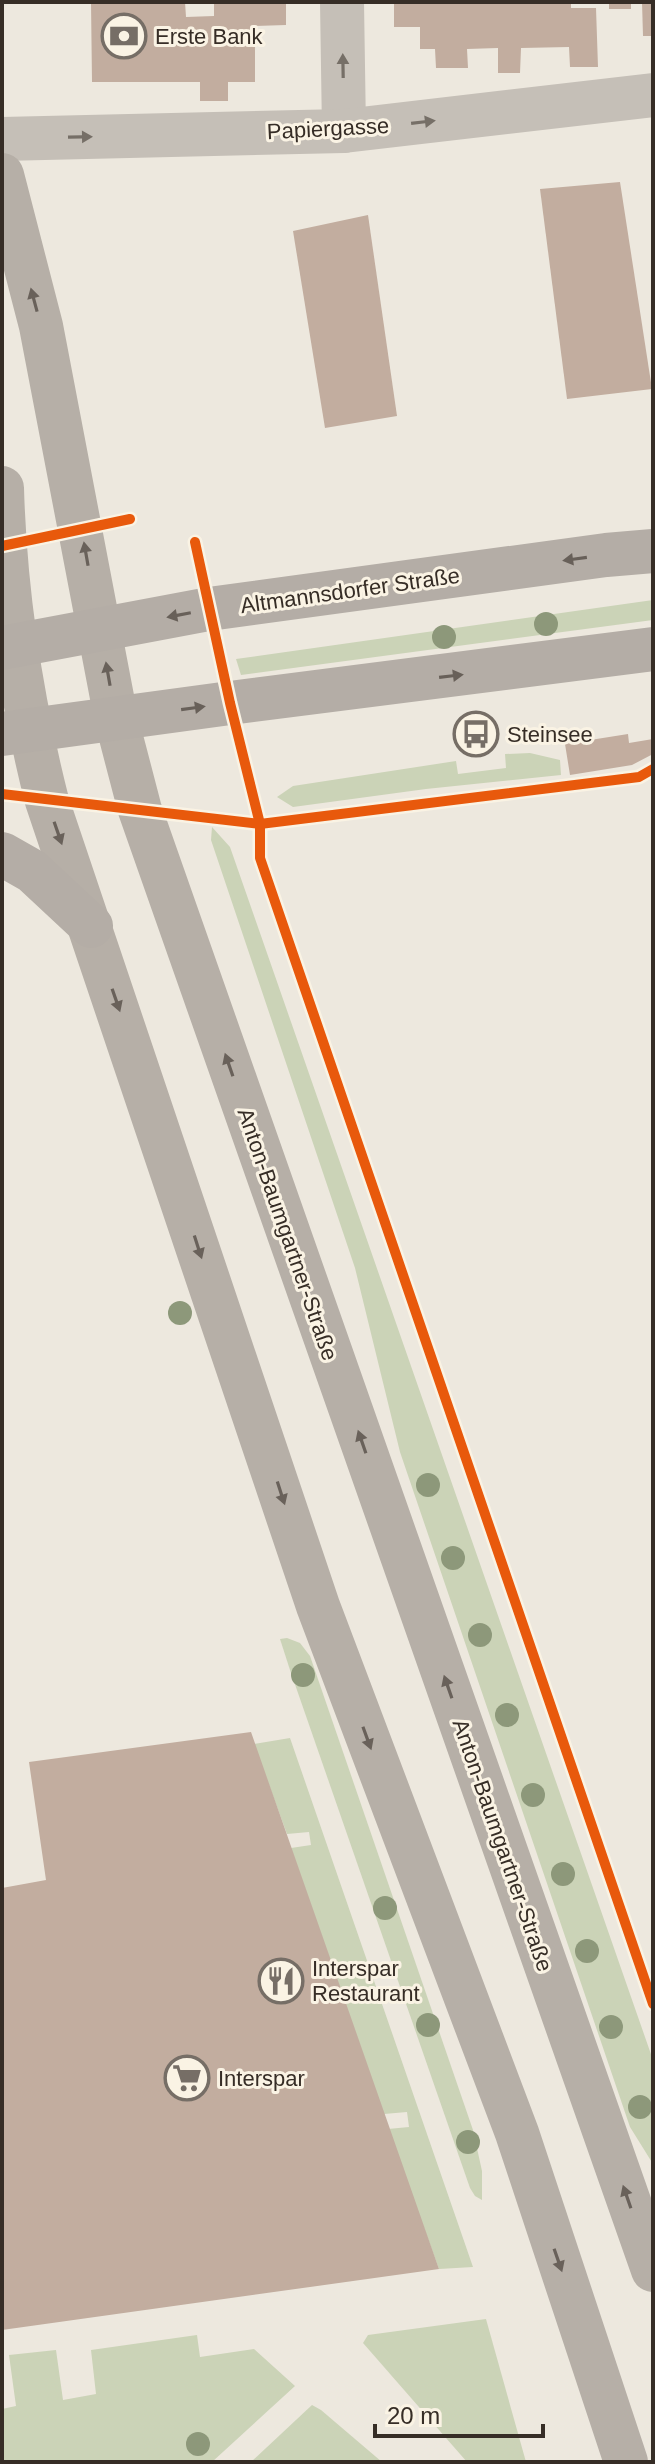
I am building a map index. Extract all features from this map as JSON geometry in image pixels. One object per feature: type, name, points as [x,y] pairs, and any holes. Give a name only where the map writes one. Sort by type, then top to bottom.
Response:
[{"type":"main road","name":"Anton-Baumgartner-Straße","points":[[2,175],[41,326],[116,718],[140,810],[653,2270]]},
{"type":"main road","points":[[2,488],[8,647],[16,733],[47,801],[91,926],[318,1606],[517,2133],[626,2462]]},
{"type":"main road","name":"Altmannsdorfer Straße","points":[[8,647],[209,609],[653,551]]},
{"type":"main road","points":[[16,733],[653,649]]},
{"type":"main road","points":[[2,854],[32,871],[91,926]]},
{"type":"street","points":[[342,2],[344,131]]},
{"type":"street","name":"Papiergasse","points":[[2,139],[344,131],[653,95]]},
{"type":"green space","points":[[653,600],[653,620],[241,675],[236,659]]},
{"type":"green space","points":[[530,753],[560,760],[561,775],[293,807],[277,797],[293,786],[456,761],[458,774],[506,768],[505,754]]},
{"type":"green space","points":[[212,827],[230,847],[653,2060],[653,2164],[630,2127],[400,1452],[355,1268],[211,840]]},
{"type":"green space","points":[[280,1639],[300,1643],[310,1656],[473,2130],[482,2171],[482,2200],[470,2188],[290,1670]]},
{"type":"green space","points":[[290,1738],[473,2267],[439,2269],[388,2129],[409,2127],[407,2112],[384,2114],[291,1848],[311,1845],[309,1832],[287,1834],[254,1744]]},
{"type":"green space","points":[[486,2319],[526,2462],[467,2462],[363,2343],[368,2335]]},
{"type":"green space","points":[[197,2335],[200,2357],[254,2349],[295,2386],[212,2462],[2,2462],[2,2409],[16,2406],[9,2355],[56,2350],[63,2400],[96,2394],[91,2350]]},
{"type":"green space","points":[[312,2405],[321,2410],[382,2462],[251,2462]]},
{"type":"building","points":[[91,2],[185,2],[186,17],[214,16],[214,2],[286,2],[286,25],[255,26],[255,82],[228,82],[228,101],[200,101],[200,82],[92,82]]},
{"type":"building","points":[[394,2],[571,2],[571,8],[596,8],[598,67],[570,67],[569,47],[521,48],[520,73],[498,73],[498,48],[467,49],[468,68],[436,68],[435,49],[420,49],[420,27],[394,27]]},
{"type":"building","points":[[609,2],[631,2],[631,9],[609,9]]},
{"type":"building","points":[[642,2],[653,2],[653,36],[643,36]]},
{"type":"building","points":[[620,182],[652,389],[567,399],[540,189]]},
{"type":"building","points":[[368,215],[397,416],[325,428],[293,231]]},
{"type":"building","points":[[628,734],[629,743],[653,739],[653,754],[632,765],[570,775],[565,744]]},
{"type":"building","name":"Interspar","points":[[251,1732],[439,2269],[2,2330],[2,1888],[46,1880],[29,1762]]},
{"type":"cycle path","points":[[2,546],[130,519]]},
{"type":"cycle path","points":[[195,542],[260,824],[260,858],[653,2004]]},
{"type":"cycle path","points":[[2,794],[260,824],[639,777],[653,769]]},
{"type":"place","name":"Erste Bank","points":[[124,36]]},
{"type":"place","name":"Steinsee","points":[[476,734]]},
{"type":"place","name":"Interspar Restaurant","points":[[281,1981]]},
{"type":"place","name":"Interspar","points":[[187,2078]]}]
